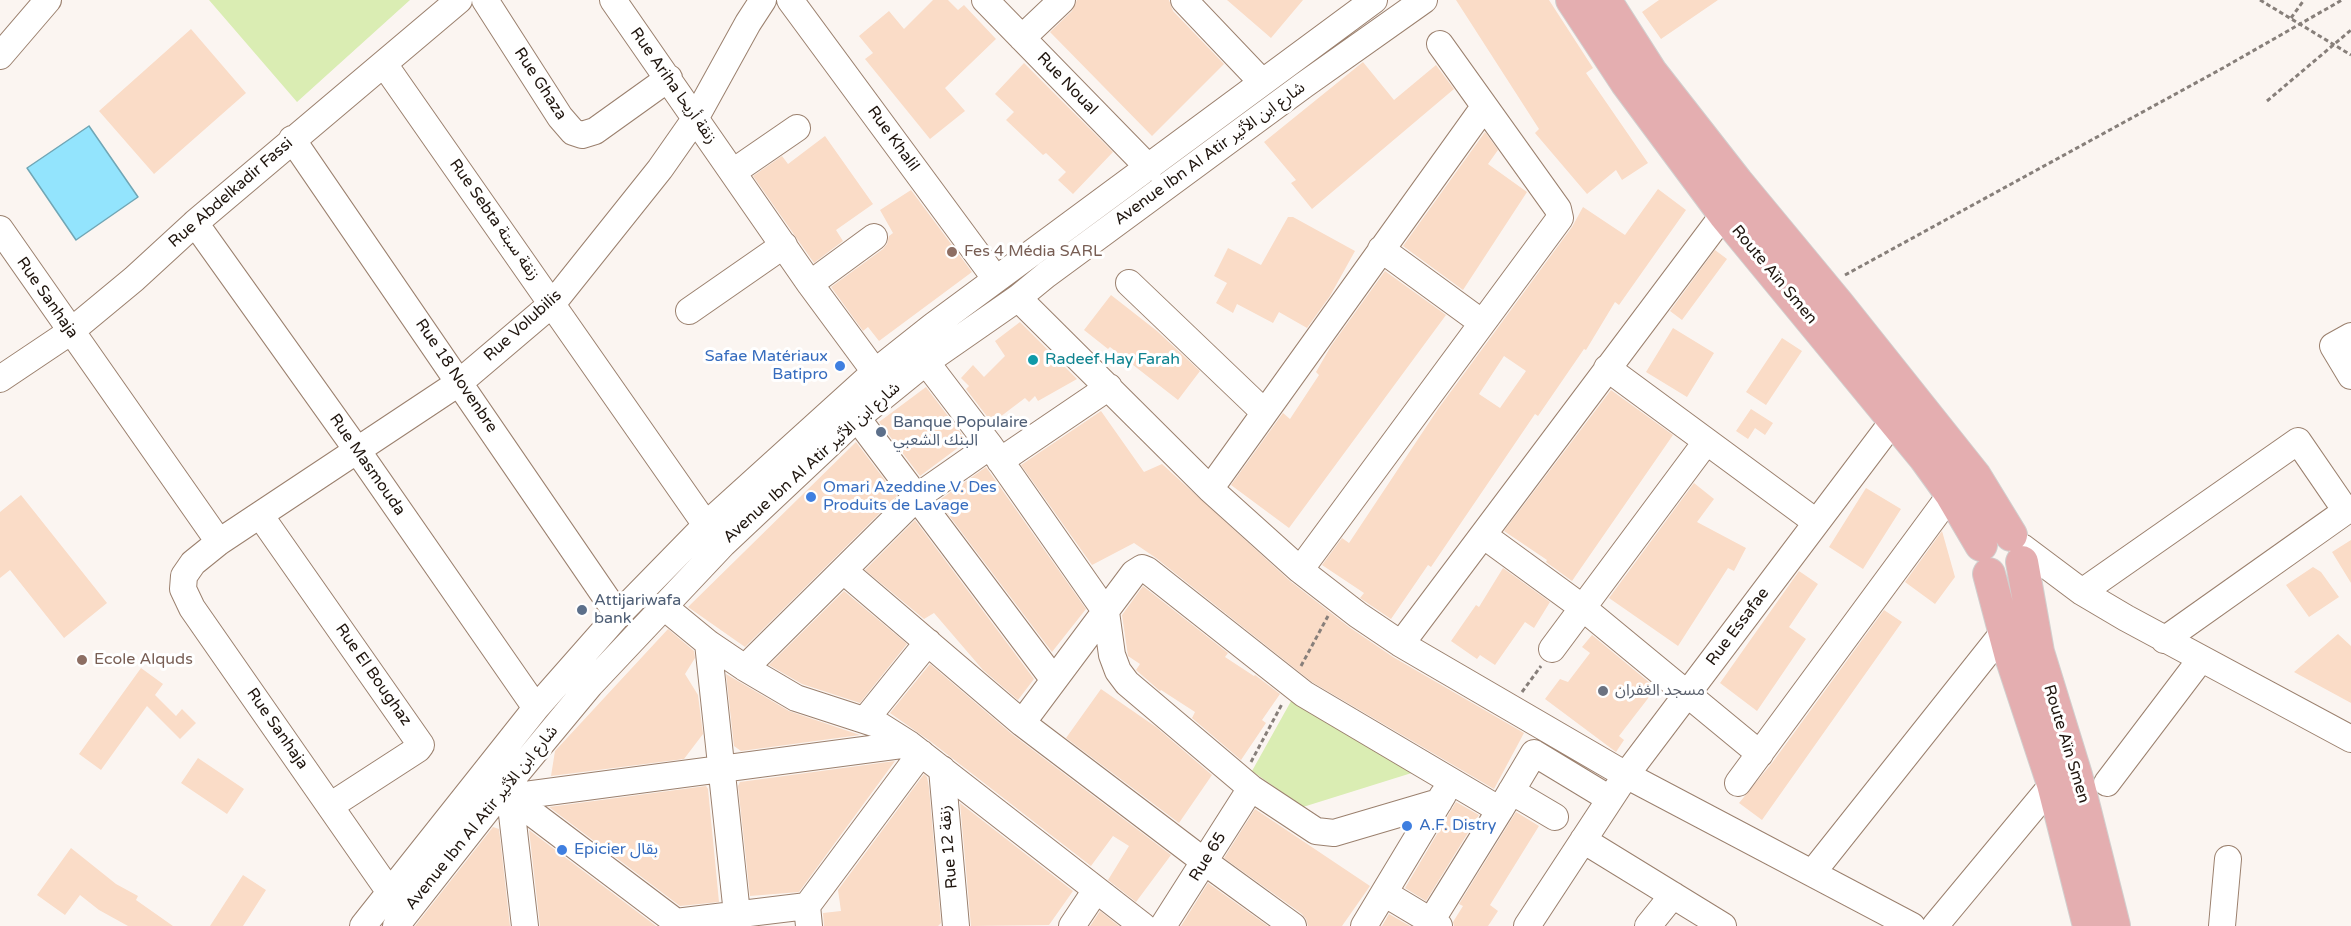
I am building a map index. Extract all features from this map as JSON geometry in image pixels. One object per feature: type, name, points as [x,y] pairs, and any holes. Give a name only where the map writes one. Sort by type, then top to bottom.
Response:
[{"type":"main road","name":"Route Aïn Smen","points":[[1572,0],[1626,82],[1724,214],[1894,420],[1951,494],[1985,559],[2004,633],[2053,784],[2089,926]]},
{"type":"main road","name":"Route Aïn Smen","points":[[1605,0],[1651,72],[1975,476],[2018,548],[2038,652],[2088,817],[2114,926]]},
{"type":"main road","points":[[2001,532],[2018,548],[2017,570],[2008,576],[1998,577],[1985,559],[1991,535],[2001,532]]},
{"type":"street","points":[[0,56],[48,0]]},
{"type":"street","name":"Rue Abdelkadir Fassi","points":[[0,380],[70,332],[134,279],[292,139],[459,0]]},
{"type":"street","name":"Rue Ghaza","points":[[485,0],[560,117],[573,132],[582,135],[596,131],[669,78]]},
{"type":"street","name":"Rue Ariha زنقة أريحا","points":[[613,0],[810,284],[875,372]]},
{"type":"street","name":"Rue Volubilis","points":[[193,564],[260,515],[460,382],[553,303],[660,169],[695,119],[763,0]]},
{"type":"street","name":"Rue Khalil","points":[[790,0],[995,278]]},
{"type":"street","name":"Rue Noual","points":[[985,0],[1149,168]]},
{"type":"street","points":[[1022,38],[1062,0]]},
{"type":"street","points":[[1184,0],[1262,82]]},
{"type":"street","name":"Avenue Ibn Al Atir شارع ابن الأثير","points":[[363,926],[536,708],[618,615],[706,525],[875,372],[995,278],[1149,168],[1374,0]]},
{"type":"street","name":"Avenue Ibn Al Atir شارع ابن الأثير","points":[[396,926],[506,794],[590,685],[723,544],[857,418],[926,362],[1018,298],[1284,99],[1424,0]]},
{"type":"street","points":[[1300,570],[1561,215],[1440,44]]},
{"type":"street","name":"Rue Sebta زنقة سبتة","points":[[384,64],[706,525]]},
{"type":"street","points":[[1210,489],[1484,107]]},
{"type":"street","points":[[733,172],[797,129]]},
{"type":"street","name":"Rue 18 Novenbre","points":[[292,139],[618,615]]},
{"type":"street","points":[[1401,644],[1724,214]]},
{"type":"street","name":"Rue Masmouda","points":[[195,223],[357,450],[536,708]]},
{"type":"street","name":"Rue Sanhaja","points":[[0,229],[219,543]]},
{"type":"street","points":[[810,284],[874,237]]},
{"type":"street","points":[[689,311],[784,245]]},
{"type":"street","points":[[1381,249],[1481,322]]},
{"type":"street","points":[[1128,283],[1264,412]]},
{"type":"street","points":[[1018,298],[1210,489],[1300,570],[1358,615],[1401,644],[1626,775],[1912,926]]},
{"type":"street","points":[[2351,336],[2333,346],[2351,376]]},
{"type":"street","points":[[926,362],[995,454],[1106,612],[1112,655],[1118,671],[1127,683],[1251,788],[1305,825],[1324,833],[1334,833],[1439,802]]},
{"type":"street","points":[[1607,368],[1816,522]]},
{"type":"street","points":[[745,668],[917,497],[1109,387]]},
{"type":"street","points":[[857,418],[1054,680]]},
{"type":"street","name":"Rue Essafae","points":[[1527,926],[1626,775],[1894,420]]},
{"type":"street","points":[[2082,592],[2298,441],[2346,511],[2164,640]]},
{"type":"street","points":[[1552,650],[1706,442]]},
{"type":"street","points":[[1738,783],[1951,494]]},
{"type":"street","name":"Rue El Boughaz","points":[[260,515],[421,745],[330,806]]},
{"type":"street","points":[[1483,535],[1583,608],[1760,754]]},
{"type":"street","points":[[2018,548],[2082,592],[2164,640],[2351,739]]},
{"type":"street","name":"Rue Sanhaja","points":[[193,564],[184,576],[183,589],[192,608],[389,891]]},
{"type":"street","points":[[1022,723],[1134,573],[1142,568],[1304,694],[1452,780],[1555,817]]},
{"type":"street","points":[[844,571],[1022,723],[1293,926]]},
{"type":"street","points":[[663,606],[708,643],[796,698],[814,706],[879,725],[942,769],[1143,926]]},
{"type":"street","points":[[1813,872],[2004,633]]},
{"type":"street","points":[[865,720],[928,642]]},
{"type":"street","points":[[708,643],[737,914]]},
{"type":"street","points":[[2108,783],[2201,660]]},
{"type":"street","points":[[506,794],[915,749]]},
{"type":"street","points":[[506,794],[676,924],[737,914],[808,916],[915,749]]},
{"type":"street","points":[[1384,893],[1435,923],[1534,753],[1610,800]]},
{"type":"street","name":"Rue 12 زنقة","points":[[942,769],[956,926]]},
{"type":"street","points":[[1364,926],[1452,780]]},
{"type":"street","points":[[1935,926],[2053,784]]},
{"type":"street","name":"Rue 65","points":[[1163,926],[1251,788]]},
{"type":"street","points":[[506,794],[525,926]]},
{"type":"street","points":[[1583,840],[1723,926]]},
{"type":"street","points":[[2222,926],[2228,859]]},
{"type":"street","points":[[1072,926],[1096,890]]},
{"type":"street","points":[[1648,926],[1673,895]]},
{"type":"path","points":[[2260,0],[2351,55]]},
{"type":"path","points":[[2291,19],[2304,0]]},
{"type":"path","points":[[1824,287],[2342,0]]},
{"type":"path","points":[[2267,100],[2351,30]]},
{"type":"path","points":[[1511,707],[1552,650]]},
{"type":"green space","points":[[209,0],[410,0],[297,102]]},
{"type":"green space","points":[[1295,694],[1418,771],[1303,807],[1252,771]]},
{"type":"water","points":[[89,126],[138,197],[76,240],[27,168]]},
{"type":"building","points":[[933,0],[948,0],[958,10],[964,5],[996,39],[945,88],[965,111],[930,139],[865,59],[873,53],[859,36],[889,11],[904,29]]},
{"type":"building","points":[[1077,0],[1169,0],[1173,11],[1224,64],[1152,136],[1050,32],[1072,11]]},
{"type":"building","points":[[1227,0],[1303,0],[1271,38]]},
{"type":"building","points":[[1456,0],[1549,0],[1593,68],[1586,73],[1648,163],[1622,180],[1616,170],[1587,194],[1535,133],[1539,129]]},
{"type":"building","points":[[1659,0],[1718,0],[1661,39],[1642,12]]},
{"type":"building","points":[[191,29],[246,93],[154,174],[99,111]]},
{"type":"building","points":[[1363,62],[1394,100],[1436,65],[1454,89],[1312,209],[1291,183],[1296,180],[1264,142]]},
{"type":"building","points":[[1024,63],[1113,152],[1073,194],[1058,180],[1066,172],[1046,153],[1043,155],[1006,120],[1014,112],[995,94]]},
{"type":"building","points":[[1485,132],[1498,150],[1488,164],[1527,192],[1463,290],[1403,246]]},
{"type":"building","points":[[825,136],[873,204],[836,230],[843,241],[814,263],[753,176],[782,156],[788,164]]},
{"type":"building","points":[[1658,189],[1686,210],[1619,305],[1615,302],[1586,350],[1584,349],[1538,416],[1535,414],[1431,567],[1428,565],[1391,619],[1360,598],[1364,593],[1322,565],[1342,538],[1349,543],[1438,409],[1572,227],[1583,207],[1625,235]],"holes":[[[1504,356],[1526,371],[1500,408],[1479,394]]]},
{"type":"building","points":[[911,190],[972,272],[879,341],[868,327],[863,331],[831,287],[883,249],[889,236],[893,233],[880,210]]},
{"type":"building","points":[[1288,217],[1293,217],[1355,251],[1330,296],[1307,328],[1279,312],[1273,323],[1237,304],[1233,313],[1216,303],[1227,283],[1214,276],[1228,248],[1261,265]]},
{"type":"building","points":[[1715,250],[1727,259],[1682,320],[1670,311]]},
{"type":"building","points":[[1385,271],[1446,315],[1289,528],[1231,485],[1283,413],[1290,419],[1319,375],[1316,372],[1331,346]]},
{"type":"building","points":[[1111,295],[1157,331],[1200,371],[1178,400],[1110,347],[1108,349],[1084,330]]},
{"type":"building","points":[[1020,322],[1077,379],[1038,401],[1035,396],[1029,402],[1025,398],[992,423],[966,389],[969,386],[961,378],[973,365],[984,377],[1005,356],[995,341]]},
{"type":"building","points":[[1673,328],[1714,353],[1687,397],[1646,372]]},
{"type":"building","points":[[1782,338],[1802,351],[1766,405],[1746,392]]},
{"type":"building","points":[[926,387],[967,441],[920,476],[879,422]]},
{"type":"building","points":[[1611,390],[1673,435],[1572,581],[1546,562],[1547,560],[1504,531]]},
{"type":"building","points":[[1751,409],[1773,423],[1765,435],[1755,428],[1748,439],[1736,431]]},
{"type":"building","points":[[1101,411],[1144,472],[1162,464],[1290,581],[1349,627],[1393,657],[1524,733],[1494,789],[1312,682],[1134,543],[1092,565],[1021,465]]},
{"type":"building","points":[[856,442],[897,496],[745,647],[688,607]]},
{"type":"building","points":[[986,467],[1086,609],[1052,652],[938,501]]},
{"type":"building","points":[[1694,483],[1714,499],[1697,522],[1746,548],[1734,571],[1728,568],[1678,646],[1609,598]]},
{"type":"building","points":[[1866,488],[1901,509],[1863,569],[1829,547]]},
{"type":"building","points":[[21,495],[107,603],[64,638],[10,570],[0,578],[0,512]]},
{"type":"building","points":[[915,520],[1034,679],[1018,700],[983,670],[934,613],[924,619],[865,570]]},
{"type":"building","points":[[1942,531],[1955,577],[1935,604],[1905,582]]},
{"type":"building","points":[[2351,540],[2351,583],[2332,552]]},
{"type":"building","points":[[2313,567],[2321,572],[2339,597],[2309,617],[2286,585]]},
{"type":"building","points":[[1503,568],[1550,602],[1534,628],[1525,622],[1495,665],[1480,655],[1477,659],[1451,641],[1476,605],[1479,607]]},
{"type":"building","points":[[1799,571],[1818,584],[1789,627],[1806,639],[1757,711],[1720,683]]},
{"type":"building","points":[[1143,586],[1228,653],[1225,657],[1255,675],[1280,694],[1262,720],[1266,723],[1241,760],[1192,718],[1195,712],[1160,691],[1136,670],[1140,664],[1128,656],[1122,615]]},
{"type":"building","points":[[844,591],[907,644],[860,703],[802,684],[769,665]]},
{"type":"building","points":[[1884,610],[1902,622],[1762,820],[1739,803],[1772,763]]},
{"type":"building","points":[[668,629],[694,651],[695,658],[685,674],[698,695],[703,734],[684,759],[551,776],[555,751]]},
{"type":"building","points":[[2338,634],[2351,646],[2351,703],[2294,672]]},
{"type":"building","name":"مسجد الغفران","points":[[1592,635],[1656,688],[1619,736],[1624,740],[1616,752],[1545,699],[1560,679],[1568,682],[1590,653],[1582,647]]},
{"type":"building","points":[[930,664],[1013,735],[1171,855],[1136,902],[1108,880],[1129,846],[1113,836],[1091,866],[930,741],[890,713]]},
{"type":"building","points":[[141,668],[163,684],[155,695],[176,716],[182,709],[196,723],[180,739],[147,706],[101,770],[79,754]]},
{"type":"building","points":[[726,674],[789,711],[860,735],[741,751],[734,746]]},
{"type":"building","points":[[1101,689],[1156,727],[1212,775],[1179,823],[1066,738]]},
{"type":"building","points":[[198,758],[244,789],[227,814],[181,783]]},
{"type":"building","points":[[895,761],[799,892],[750,896],[738,786],[740,782]]},
{"type":"building","points":[[924,774],[927,777],[929,788],[941,923],[938,926],[824,926],[823,913],[841,911],[838,890]]},
{"type":"building","points":[[706,786],[719,902],[680,906],[549,807]]},
{"type":"building","points":[[1456,802],[1479,815],[1426,901],[1405,888]]},
{"type":"building","points":[[960,803],[1073,891],[1049,925],[971,926]]},
{"type":"building","points":[[1255,809],[1370,886],[1342,926],[1308,926],[1302,914],[1224,858]]},
{"type":"building","points":[[1516,812],[1539,826],[1490,905],[1498,911],[1488,926],[1454,926],[1453,922],[1463,906],[1459,904]]},
{"type":"building","points":[[493,827],[499,829],[510,926],[415,926]]},
{"type":"building","points":[[529,830],[656,926],[540,926]]},
{"type":"building","points":[[71,848],[116,884],[138,896],[136,900],[173,926],[128,926],[99,910],[80,895],[65,915],[37,895]]},
{"type":"building","points":[[243,875],[266,890],[243,926],[210,926]]},
{"type":"building","points":[[1208,883],[1268,926],[1181,926]]},
{"type":"building","points":[[1100,911],[1119,926],[1090,926]]},
{"type":"building","points":[[1389,914],[1410,926],[1382,926]]},
{"type":"place","name":"Fes 4 Média SARL","points":[[952,252]]},
{"type":"place","name":"Radeef Hay Farah","points":[[1033,360]]},
{"type":"place","name":"Safae Matériaux Batipro","points":[[840,366]]},
{"type":"place","name":"Banque Populaire البنك الشعبي","points":[[881,432]]},
{"type":"place","name":"Omari Azeddine V. Des Produits de Lavage","points":[[811,497]]},
{"type":"place","name":"Attijariwafa bank","points":[[582,610]]},
{"type":"place","name":"Ecole Alquds","points":[[82,660]]},
{"type":"place","name":"مسجد الغفران","points":[[1603,691]]},
{"type":"place","name":"A.F. Distry","points":[[1407,826]]},
{"type":"place","name":"Epicier بقال","points":[[562,850]]}]
